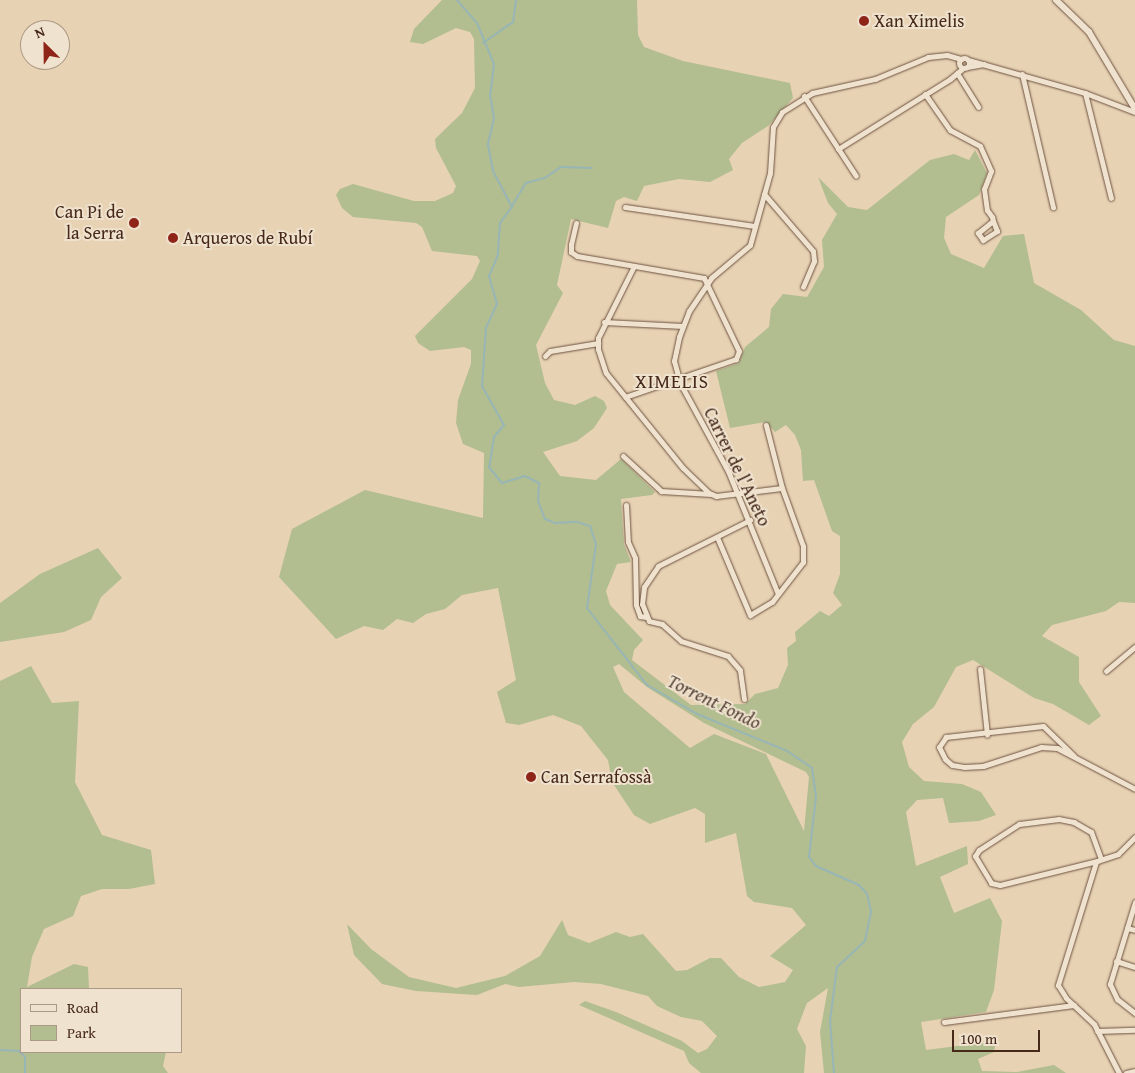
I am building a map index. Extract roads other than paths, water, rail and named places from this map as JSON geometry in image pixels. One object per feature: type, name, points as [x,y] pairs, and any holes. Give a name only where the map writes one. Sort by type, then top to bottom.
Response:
[{"type":"street","points":[[1056,0],[1089,32],[1135,110]]},
{"type":"street","points":[[856,176],[804,96],[875,79],[928,57],[950,56],[962,64],[985,63]]},
{"type":"street","points":[[838,148],[957,73],[962,64],[968,60],[1022,74],[1135,110]]},
{"type":"street","points":[[957,73],[978,107]]},
{"type":"street","points":[[1022,74],[1053,207]]},
{"type":"street","points":[[1085,93],[1111,198]]},
{"type":"street","points":[[925,94],[950,130],[980,146],[991,170],[984,189],[987,210],[993,221]]},
{"type":"street","name":"Carrer de l'Aneto","points":[[778,594],[750,520],[679,380],[674,361],[683,326],[708,282],[750,245],[770,173],[774,127],[782,112],[804,96]]},
{"type":"street","points":[[764,194],[813,251],[814,261],[803,287]]},
{"type":"street","points":[[625,207],[755,226]]},
{"type":"street","points":[[576,223],[571,252],[577,256],[696,274],[708,282],[739,351],[736,359],[625,397]]},
{"type":"street","points":[[634,266],[604,322],[598,343],[606,373],[682,468],[714,495]]},
{"type":"street","points":[[604,322],[683,326]]},
{"type":"street","points":[[545,356],[550,351],[598,343]]},
{"type":"street","points":[[717,536],[750,615],[772,602],[805,556],[782,488],[766,425]]},
{"type":"street","points":[[623,456],[661,491],[714,495],[782,488]]},
{"type":"street","points":[[626,505],[628,542],[636,558],[636,605],[640,616],[662,624],[686,644],[728,656],[740,670],[744,699]]},
{"type":"street","points":[[646,617],[642,604],[644,586],[650,574],[717,536],[750,520]]},
{"type":"street","points":[[1106,671],[1135,648]]},
{"type":"street","points":[[980,669],[987,735]]},
{"type":"street","points":[[1074,756],[1043,726],[987,735],[946,737],[940,741],[940,753],[952,765],[964,767],[983,766],[1041,747],[1057,748],[1135,789]]},
{"type":"street","points":[[1119,1073],[1089,1018],[1074,1005],[1058,985],[1099,860],[1091,832],[1074,822],[1060,819],[1020,824],[979,850],[975,856],[991,882],[1000,885],[1099,860],[1118,854],[1135,837]]},
{"type":"street","points":[[1135,902],[1111,976],[1112,993],[1135,1013]]},
{"type":"street","points":[[1127,928],[1135,930]]},
{"type":"street","points":[[1116,961],[1135,967]]},
{"type":"street","points":[[944,1022],[1074,1005]]},
{"type":"street","points":[[1097,1030],[1135,1030]]},
{"type":"street","points":[[1126,1073],[1135,1071]]},
{"type":"waterway","name":"Torrent Fondo","points":[[457,0],[477,23],[494,64],[490,95],[494,118],[488,145],[493,171],[512,207],[500,223],[498,255],[489,276],[497,304],[486,328],[482,386],[504,425],[494,437],[489,467],[502,483],[525,476],[539,483],[538,501],[545,519],[555,523],[577,522],[590,526],[596,544],[587,608],[647,685],[697,714],[787,751],[812,768],[816,797],[809,857],[816,866],[859,885],[867,894],[871,912],[865,941],[837,967],[830,1021],[834,1073]]},
{"type":"waterway","points":[[483,43],[513,22],[516,0]]},
{"type":"waterway","points":[[512,206],[526,183],[545,178],[561,167],[592,168]]},
{"type":"waterway","points":[[0,1050],[20,1052]]},
{"type":"waterway","points":[[21,1053],[25,1057],[25,1073]]},
{"type":"place","name":"Xan Ximelis","points":[[864,21]]},
{"type":"place","name":"Can Pi de la Serra","points":[[134,223]]},
{"type":"place","name":"Arqueros de Rubí","points":[[173,238]]},
{"type":"place","name":"Can Serrafossà","points":[[531,777]]},
{"type":"district","name":"XIMELIS","points":[[672,382]]}]
